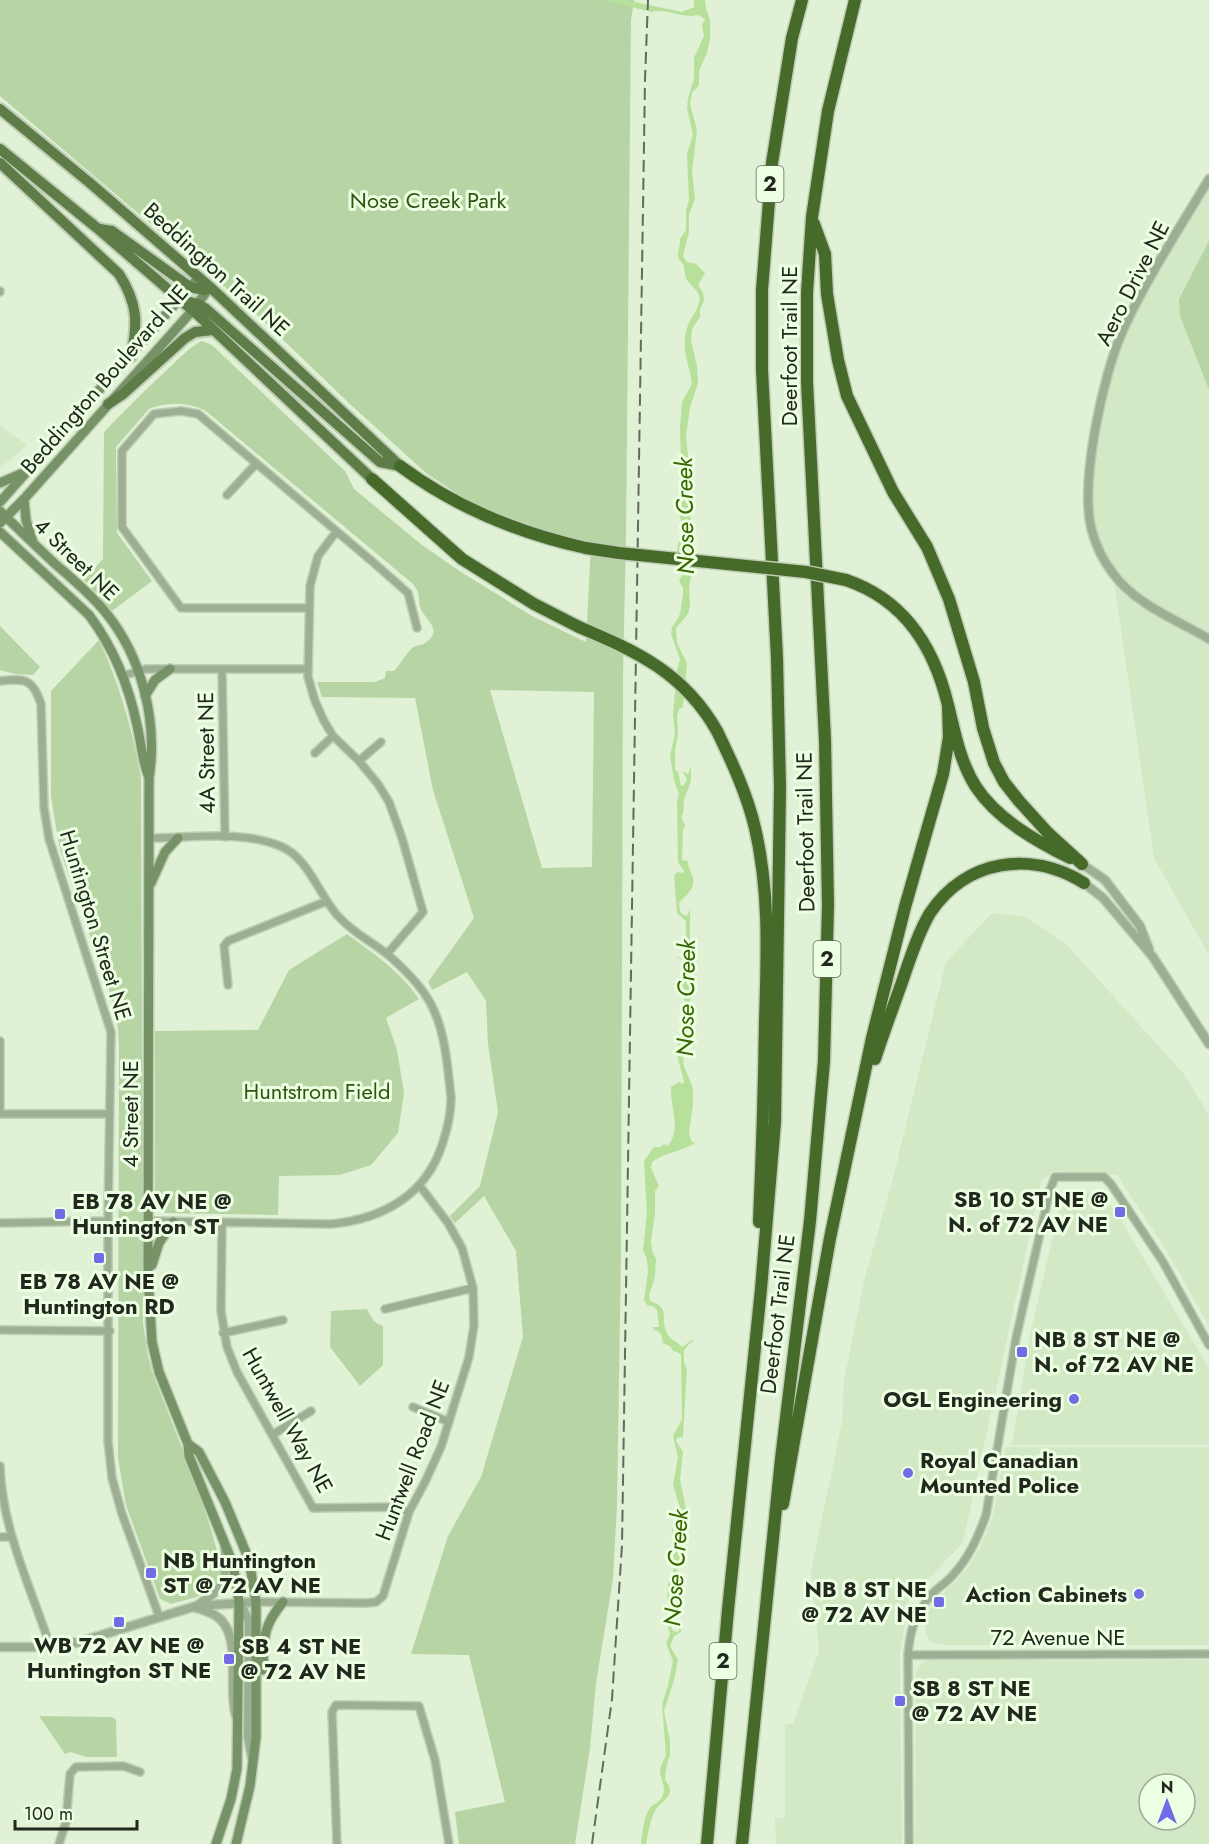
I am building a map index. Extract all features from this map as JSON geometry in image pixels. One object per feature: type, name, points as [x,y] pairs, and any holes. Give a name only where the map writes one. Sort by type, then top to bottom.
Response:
[{"type":"highway","name":"Deerfoot Trail NE","points":[[707,1844],[775,1122],[780,788],[777,658],[762,370],[762,290],[772,163],[792,38],[802,0]]},
{"type":"highway","name":"Deerfoot Trail NE","points":[[742,1844],[773,1534],[810,1221],[824,1050],[828,905],[826,787],[807,382],[807,293],[812,217],[828,111],[855,0]]},
{"type":"highway","points":[[812,217],[825,254],[826,294],[847,396],[893,492],[927,547],[949,599],[974,682],[983,728],[994,763],[1004,782],[1019,801],[1048,833],[1082,864]]},
{"type":"highway","points":[[400,466],[433,489],[475,511],[531,533],[586,548],[806,572],[846,580],[865,588],[885,600],[905,617],[927,645],[942,680],[963,760],[976,787],[999,813],[1046,846],[1082,864]]},
{"type":"highway","points":[[372,479],[462,559],[534,604],[628,648],[669,673],[698,702],[717,731],[738,776],[752,815],[765,892],[767,958],[757,1253],[761,1289]]},
{"type":"highway","points":[[773,1534],[784,1503],[830,1238],[872,1038],[905,907],[943,774],[949,737],[948,705]]},
{"type":"highway","points":[[854,1123],[916,943],[931,913],[946,894],[982,871],[1016,863],[1045,865],[1084,882]]},
{"type":"main road","name":"Beddington Trail NE","points":[[0,109],[199,277],[400,466]]},
{"type":"main road","points":[[0,149],[97,228],[180,300],[195,307],[380,462],[400,466]]},
{"type":"main road","points":[[0,163],[118,274],[134,305],[136,326],[131,357]]},
{"type":"main road","points":[[97,228],[112,231],[189,287],[204,290],[210,287]]},
{"type":"main road","name":"Beddington Boulevard NE","points":[[0,502],[131,357],[199,277]]},
{"type":"main road","name":"Beddington Boulevard NE","points":[[2,517],[24,499],[195,307],[210,287]]},
{"type":"main road","points":[[195,307],[213,330],[372,479]]},
{"type":"main road","points":[[108,404],[123,394],[185,338],[195,332],[213,330]]},
{"type":"main road","points":[[0,483],[30,469]]},
{"type":"main road","points":[[24,499],[26,520],[34,544]]},
{"type":"main road","name":"4 Street NE","points":[[2,517],[34,544],[107,614],[130,652],[145,696],[152,761],[149,778],[148,1276],[152,1342],[159,1372],[188,1444],[189,1456],[233,1564],[239,1602],[237,1769],[231,1799],[216,1844]]},
{"type":"main road","name":"4 Street NE","points":[[0,532],[89,615],[99,629],[122,676],[137,723],[143,762],[149,778]]},
{"type":"main road","points":[[0,547],[13,546]]},
{"type":"main road","points":[[145,696],[155,680],[170,669]]},
{"type":"main road","points":[[149,888],[165,852],[178,838]]},
{"type":"main road","points":[[148,1276],[159,1243],[173,1222]]},
{"type":"main road","name":"4 Street NE","points":[[188,1444],[199,1452],[226,1505],[249,1560],[256,1602],[256,1732],[250,1786],[236,1844]]},
{"type":"main road","points":[[256,1732],[260,1711],[265,1632],[271,1617],[283,1602]]},
{"type":"street","name":"Aero Drive NE","points":[[1209,179],[1144,291],[1113,357],[1095,432],[1089,501],[1091,530],[1100,554],[1113,574],[1132,593],[1151,606],[1209,639]]},
{"type":"street","points":[[308,608],[181,608],[122,527],[122,451],[154,414],[181,411],[198,414],[408,593],[417,628]]},
{"type":"street","points":[[227,495],[256,464]]},
{"type":"street","points":[[336,532],[326,543],[314,568],[308,608],[308,669],[315,701],[333,736],[359,761],[389,802],[423,912],[387,954]]},
{"type":"street","points":[[122,676],[137,671],[170,669],[308,669]]},
{"type":"street","name":"4A Street NE","points":[[222,669],[225,837]]},
{"type":"street","name":"Huntington Street NE","points":[[0,681],[14,679],[27,681],[36,687],[41,704],[44,808],[49,839],[111,1032],[108,1441],[112,1478],[122,1514],[159,1616]]},
{"type":"street","points":[[315,753],[333,736]]},
{"type":"street","points":[[359,761],[381,742]]},
{"type":"street","points":[[149,1221],[331,1224],[351,1222],[371,1216],[394,1205],[420,1186],[431,1170],[448,1125],[451,1099],[447,1058],[439,1023],[423,991],[387,954],[358,935],[337,915],[297,856],[281,846],[255,839],[150,838]]},
{"type":"street","points":[[1082,864],[1105,880],[1140,926],[1153,957]]},
{"type":"street","points":[[1084,882],[1103,898],[1153,957],[1209,1044]]},
{"type":"street","points":[[228,985],[224,946],[228,941],[327,901]]},
{"type":"street","points":[[0,1041],[0,1114],[110,1114]]},
{"type":"street","points":[[909,1844],[908,1655],[910,1631],[915,1618],[932,1594],[953,1575],[977,1542],[987,1515],[1016,1338],[1055,1177],[1104,1177],[1111,1184],[1163,1262],[1209,1345]]},
{"type":"street","name":"Huntwell Road NE","points":[[256,1602],[376,1602],[383,1596],[409,1512],[441,1447],[469,1357],[474,1325],[473,1288],[462,1248],[448,1224],[420,1186]]},
{"type":"street","points":[[0,1223],[108,1221]]},
{"type":"street","name":"Huntwell Way NE","points":[[222,1222],[221,1311],[223,1333],[237,1372],[313,1508],[394,1508],[409,1512]]},
{"type":"street","points":[[386,1309],[473,1288]]},
{"type":"street","points":[[223,1333],[283,1320]]},
{"type":"street","points":[[0,1330],[110,1331]]},
{"type":"street","points":[[413,1407],[449,1422]]},
{"type":"street","points":[[272,1435],[311,1411]]},
{"type":"street","points":[[0,1466],[0,1484],[11,1537],[46,1634],[48,1647]]},
{"type":"street","points":[[0,1537],[11,1537]]},
{"type":"street","points":[[194,1606],[217,1593],[221,1587],[225,1568],[225,1544]]},
{"type":"street","points":[[239,1602],[249,1622],[248,1736],[253,1762]]},
{"type":"street","points":[[0,1647],[48,1647],[78,1642],[194,1606],[256,1602]]},
{"type":"street","points":[[194,1606],[217,1616],[231,1636],[232,1702],[238,1727]]},
{"type":"street","name":"72 Avenue NE","points":[[908,1655],[1209,1654]]},
{"type":"street","points":[[337,1844],[332,1712],[336,1705],[419,1706],[435,1760],[449,1844]]},
{"type":"street","points":[[59,1844],[66,1822],[70,1774],[76,1767],[123,1766],[140,1772]]},
{"type":"shaded area","points":[[1209,183],[1209,955],[1154,858],[1113,574],[1100,554],[1089,501],[1095,432],[1113,357],[1191,210]]},
{"type":"shaded area","points":[[0,425],[27,445],[0,468]]},
{"type":"shaded area","points":[[992,913],[1024,916],[1066,944],[1184,1074],[1209,1115],[1209,1326],[1167,1251],[1117,1175],[1054,1171],[1041,1182],[963,1542],[909,1600],[900,1652],[902,1844],[776,1844],[775,1818],[785,1818],[785,1725],[793,1724],[819,1651],[811,1571],[842,1422],[844,1380],[865,1277],[892,1182],[946,962]]},
{"type":"shaded area","points":[[1075,1193],[1094,1193],[1114,1209],[1209,1368],[1209,1445],[1012,1445],[1030,1335],[1061,1202]]},
{"type":"shaded area","points":[[1005,1447],[1209,1447],[1209,1645],[943,1645],[932,1643],[926,1635],[925,1622],[931,1606],[965,1571],[979,1550],[993,1516]]},
{"type":"shaded area","points":[[929,1656],[1058,1661],[1209,1660],[1209,1844],[915,1844],[916,1671]]},
{"type":"green space","name":"Nose Creek Park","points":[[0,0],[634,0],[631,20],[623,675],[621,1253],[617,1505],[613,1579],[596,1683],[590,1748],[575,1844],[459,1844],[455,1812],[505,1802],[469,1655],[411,1654],[448,1536],[481,1477],[523,1337],[516,1251],[484,1196],[455,1223],[450,1216],[480,1186],[498,1112],[488,1044],[486,1001],[467,972],[432,990],[428,982],[474,918],[433,790],[415,698],[322,697],[317,682],[375,682],[385,678],[386,671],[394,671],[412,648],[430,639],[434,631],[422,611],[418,592],[413,584],[207,412],[194,406],[170,404],[149,409],[116,447],[117,533],[152,581],[112,611],[84,580],[103,559],[104,432],[184,353],[202,341],[212,345],[345,471],[354,489],[422,545],[532,616],[586,642],[591,544],[562,537],[511,519],[464,498],[426,473],[251,309],[0,96]],"holes":[[[490,690],[594,692],[592,867],[542,868]]]},
{"type":"green space","points":[[1209,241],[1209,390],[1180,316],[1179,299]]},
{"type":"green space","points":[[0,626],[40,667],[33,675],[0,670]]},
{"type":"green space","points":[[99,640],[124,708],[141,778],[143,1324],[152,1371],[206,1513],[220,1566],[219,1581],[211,1590],[171,1604],[160,1599],[126,1505],[118,1458],[119,1046],[117,1016],[61,853],[51,796],[51,691]]},
{"type":"green space","name":"Huntstrom Field","points":[[347,934],[395,971],[419,999],[386,1018],[397,1050],[404,1093],[398,1133],[371,1165],[340,1175],[279,1176],[278,1215],[164,1213],[155,1204],[155,1031],[258,1030],[289,970]]},
{"type":"green space","points":[[367,1309],[373,1320],[383,1326],[383,1365],[360,1386],[330,1347],[331,1311]]},
{"type":"green space","points":[[39,1716],[112,1717],[116,1720],[117,1757],[86,1757],[71,1752],[65,1754]]},
{"type":"water","name":"Nose Creek","points":[[605,0],[625,0],[682,12],[694,7],[694,0],[705,0],[710,20],[707,53],[699,71],[699,85],[692,93],[690,104],[697,130],[692,171],[695,199],[689,215],[689,232],[683,256],[687,262],[696,264],[705,273],[698,285],[703,292],[704,301],[700,309],[700,317],[692,329],[691,341],[697,366],[698,383],[690,407],[686,436],[691,496],[690,543],[693,568],[689,586],[688,614],[676,628],[677,643],[687,663],[683,707],[679,709],[677,716],[678,734],[675,751],[675,770],[678,772],[681,786],[687,779],[682,771],[688,774],[691,766],[691,781],[681,816],[685,826],[682,860],[688,861],[693,883],[679,903],[680,912],[685,916],[688,915],[690,908],[686,977],[691,987],[691,997],[682,1042],[684,1066],[693,1088],[689,1133],[691,1141],[695,1143],[652,1162],[651,1168],[659,1186],[655,1191],[655,1214],[651,1241],[656,1259],[655,1277],[649,1296],[650,1301],[661,1307],[665,1329],[670,1337],[682,1347],[694,1341],[684,1350],[684,1362],[687,1369],[683,1437],[677,1438],[676,1441],[683,1452],[680,1480],[686,1509],[676,1541],[681,1544],[671,1625],[673,1631],[678,1632],[679,1622],[681,1623],[681,1632],[674,1636],[670,1646],[678,1660],[664,1711],[670,1741],[665,1780],[670,1790],[653,1815],[646,1844],[641,1844],[646,1815],[650,1808],[661,1799],[664,1792],[660,1772],[666,1755],[662,1704],[673,1661],[666,1643],[670,1634],[667,1624],[670,1614],[667,1599],[669,1577],[673,1574],[672,1529],[673,1527],[673,1531],[675,1530],[681,1511],[673,1485],[678,1458],[673,1436],[682,1419],[681,1355],[663,1343],[660,1333],[654,1330],[653,1327],[659,1327],[657,1310],[647,1305],[644,1300],[648,1272],[643,1250],[647,1213],[644,1161],[654,1147],[661,1147],[664,1144],[668,1146],[672,1139],[675,1125],[671,1087],[684,1082],[677,1054],[686,1012],[682,984],[684,961],[675,956],[684,959],[686,921],[677,913],[674,875],[684,871],[678,862],[677,801],[679,794],[670,755],[675,734],[673,715],[680,659],[671,634],[680,614],[683,588],[679,581],[685,569],[677,550],[684,530],[679,514],[682,504],[680,427],[682,402],[692,384],[685,341],[688,325],[700,300],[697,291],[686,278],[678,255],[680,239],[686,230],[686,211],[689,200],[687,155],[693,134],[687,108],[688,98],[694,79],[694,58],[704,36],[702,25],[705,19],[698,15],[651,12]]},
{"type":"railway","points":[[592,1844],[612,1699],[622,1545],[648,0]]},
{"type":"place","name":"SB 10 ST NE @ N. of 72 AV NE","points":[[1120,1212]]},
{"type":"place","name":"EB 78 AV NE @ Huntington ST","points":[[60,1214]]},
{"type":"place","name":"EB 78 AV NE @ Huntington RD","points":[[99,1258]]},
{"type":"place","name":"NB 8 ST NE @ N. of 72 AV NE","points":[[1022,1352]]},
{"type":"place","name":"OGL Engineering","points":[[1074,1399]]},
{"type":"place","name":"Royal Canadian Mounted Police","points":[[908,1473]]},
{"type":"place","name":"NB Huntington ST @ 72 AV NE","points":[[151,1573]]},
{"type":"place","name":"Action Cabinets","points":[[1139,1594]]},
{"type":"place","name":"NB 8 ST NE @ 72 AV NE","points":[[939,1602]]},
{"type":"place","name":"WB 72 AV NE @ Huntington ST NE","points":[[119,1622]]},
{"type":"place","name":"SB 4 ST NE @ 72 AV NE","points":[[229,1659]]},
{"type":"place","name":"SB 8 ST NE @ 72 AV NE","points":[[900,1701]]}]
